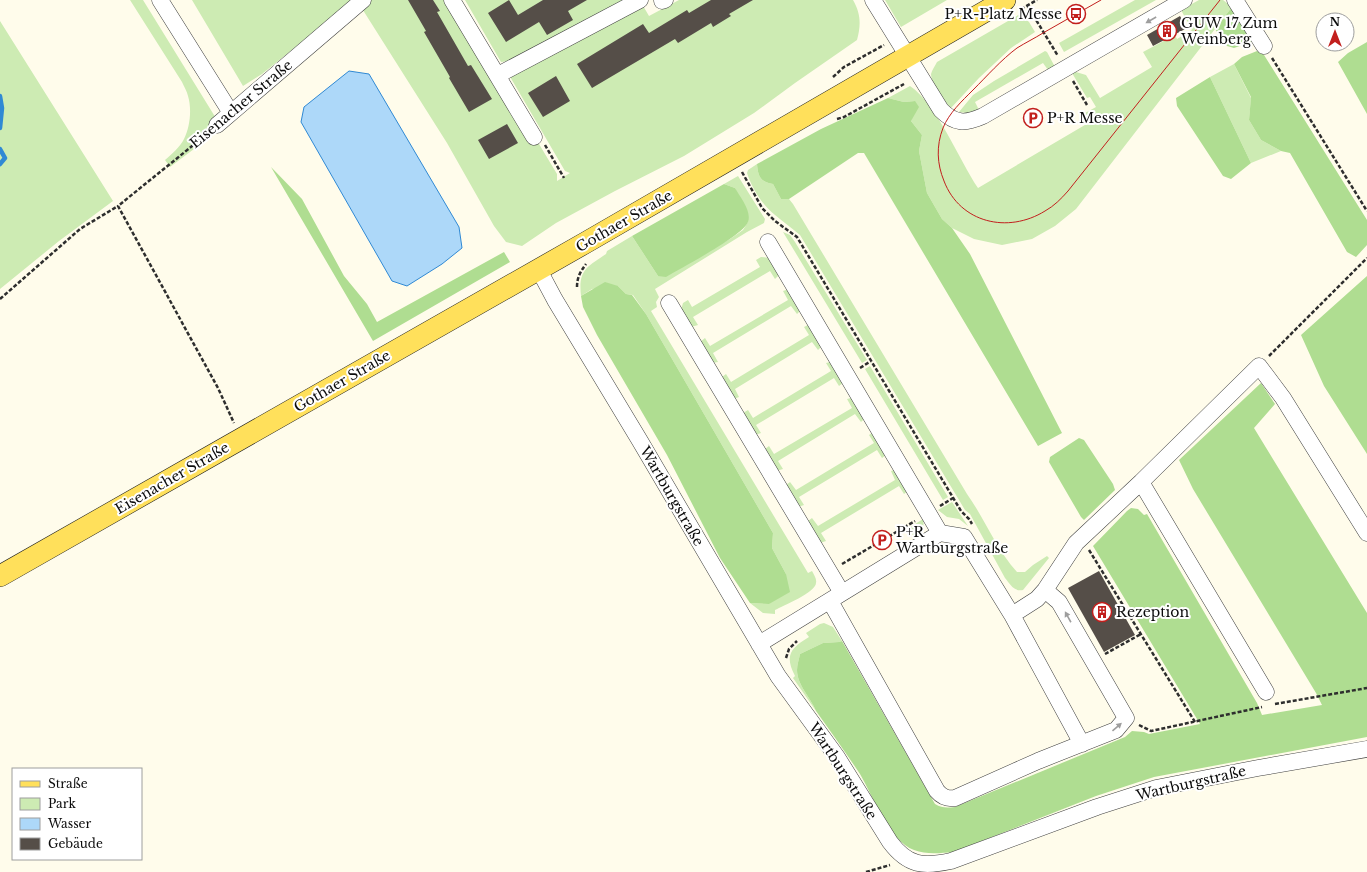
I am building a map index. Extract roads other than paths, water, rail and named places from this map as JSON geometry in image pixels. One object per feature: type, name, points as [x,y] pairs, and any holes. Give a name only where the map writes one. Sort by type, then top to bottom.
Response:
[{"type":"main road","name":"Gothaer Straße","points":[[241,438],[539,270],[1005,0]]},
{"type":"main road","name":"Eisenacher Straße","points":[[0,576],[241,438]]},
{"type":"street","points":[[160,0],[231,113]]},
{"type":"street","name":"Eisenacher Straße","points":[[217,126],[362,0]]},
{"type":"street","points":[[452,0],[534,137]]},
{"type":"street","points":[[498,75],[640,0]]},
{"type":"street","points":[[873,0],[906,56],[941,110],[949,118],[960,122],[972,121],[984,116],[1184,0]]},
{"type":"street","points":[[1235,0],[1264,46]]},
{"type":"street","points":[[768,242],[940,533]]},
{"type":"street","name":"Wartburgstraße","points":[[539,270],[555,300],[778,676],[837,757],[890,842],[899,854],[907,859],[916,864],[937,864],[951,861],[1097,807],[1156,788],[1367,749]]},
{"type":"street","points":[[669,303],[829,572],[836,597],[937,792],[942,796],[955,798],[1038,761],[1116,730],[1126,718],[1092,661],[1060,602],[1045,590]]},
{"type":"street","points":[[1012,615],[1037,599],[1045,590],[1076,543],[1141,482],[1259,366],[1283,398],[1367,533]]},
{"type":"street","points":[[1141,482],[1268,701]]},
{"type":"street","points":[[759,644],[940,533],[964,536],[1012,615],[1082,744]]},
{"type":"water","points":[[349,71],[369,74],[459,227],[462,248],[442,264],[407,286],[392,281],[301,122],[304,107]]},
{"type":"waterway","points":[[0,96],[2,108],[0,128]]},
{"type":"waterway","points":[[0,149],[5,158],[0,164]]},
{"type":"tram line","points":[[1101,0],[1017,48],[1000,63],[952,112],[943,128],[939,141],[938,155],[940,168],[944,181],[951,195],[961,207],[973,215],[1001,223],[1016,222],[1031,218],[1048,209],[1057,202],[1068,191],[1220,0]]},
{"type":"place","name":"P+R-Platz Messe","points":[[1076,14]]},
{"type":"place","name":"GUW 17 Zum Weinberg","points":[[1167,31]]},
{"type":"place","name":"P+R Messe","points":[[1033,118]]},
{"type":"place","name":"P+R Wartburgstraße","points":[[882,540]]},
{"type":"place","name":"Rezeption","points":[[1102,612]]}]
